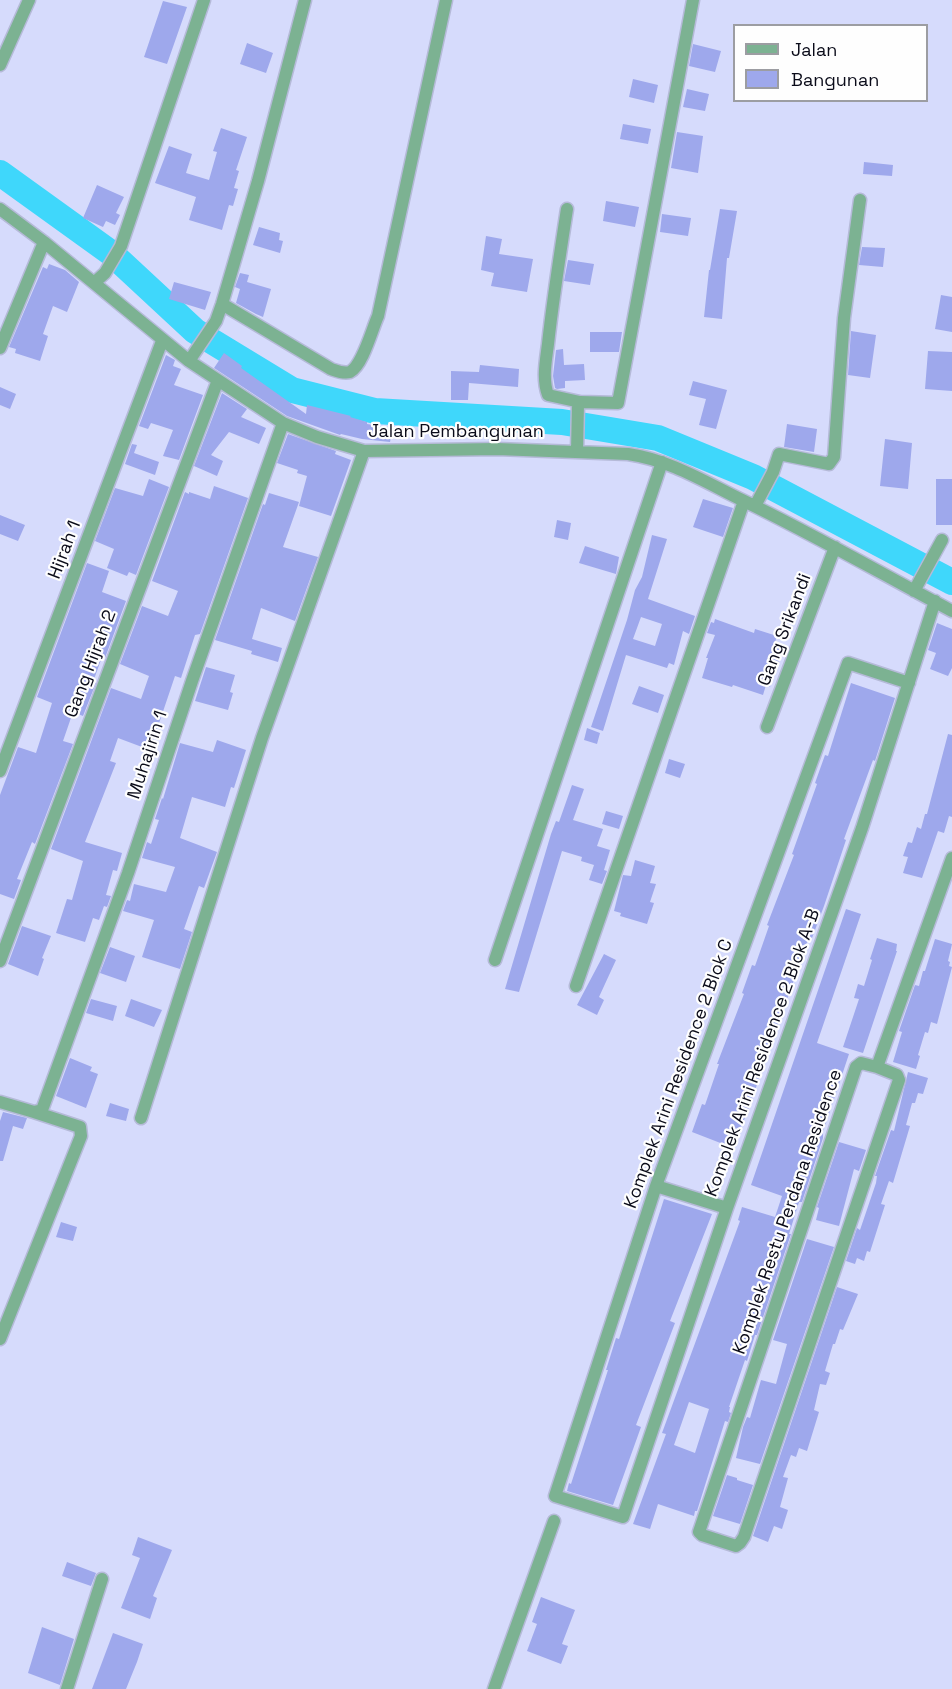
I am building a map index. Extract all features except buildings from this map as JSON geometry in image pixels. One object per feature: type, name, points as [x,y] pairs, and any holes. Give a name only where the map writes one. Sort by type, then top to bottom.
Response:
[{"type":"street","points":[[0,65],[30,0]]},
{"type":"street","points":[[94,283],[105,273],[121,246],[204,0]]},
{"type":"street","points":[[189,361],[216,321],[222,304],[258,181],[305,0]]},
{"type":"street","points":[[222,304],[331,369],[341,373],[350,372],[359,363],[378,316],[446,0]]},
{"type":"street","points":[[567,209],[553,294],[545,372],[546,388],[548,395],[579,407],[618,403],[693,0]]},
{"type":"street","points":[[576,986],[752,504],[773,472],[779,454],[829,464],[834,457],[844,318],[860,200]]},
{"type":"street","name":"Jalan Pembangunan","points":[[0,209],[44,242],[189,361],[283,423],[329,441],[364,451],[577,446],[662,462],[752,504],[952,610]]},
{"type":"street","points":[[0,348],[44,242]]},
{"type":"street","name":"Hijrah 1","points":[[0,771],[162,340]]},
{"type":"street","name":"Gang Hijrah 2","points":[[0,961],[218,380]]},
{"type":"street","points":[[577,446],[579,407]]},
{"type":"street","name":"Muhajirin 1","points":[[34,1112],[42,1110],[128,873],[202,651],[283,423]]},
{"type":"street","points":[[141,1118],[262,738],[364,451]]},
{"type":"street","points":[[495,960],[662,462]]},
{"type":"street","points":[[915,590],[942,540]]},
{"type":"street","name":"Gang Srikandi","points":[[767,727],[836,547]]},
{"type":"street","name":"Komplek Arini Residence 2 Blok A-B","points":[[622,1517],[727,1208],[850,861],[935,601]]},
{"type":"street","name":"Komplek Arini Residence 2 Blok C","points":[[622,1517],[555,1496],[656,1186],[848,663],[909,683]]},
{"type":"street","points":[[877,1067],[952,858]]},
{"type":"street","name":"Komplek Restu Perdana Residence","points":[[861,1063],[877,1067],[897,1075],[899,1080],[744,1537],[736,1546],[702,1535],[699,1532],[856,1067],[861,1063]]},
{"type":"street","points":[[0,1102],[80,1127],[81,1136],[0,1339]]},
{"type":"street","points":[[656,1186],[727,1208]]},
{"type":"street","points":[[494,1689],[554,1521]]},
{"type":"street","points":[[67,1689],[102,1579]]},
{"type":"waterway","points":[[0,173],[111,253],[195,331],[292,390],[375,411],[562,422],[658,438],[753,477],[952,582]]}]
